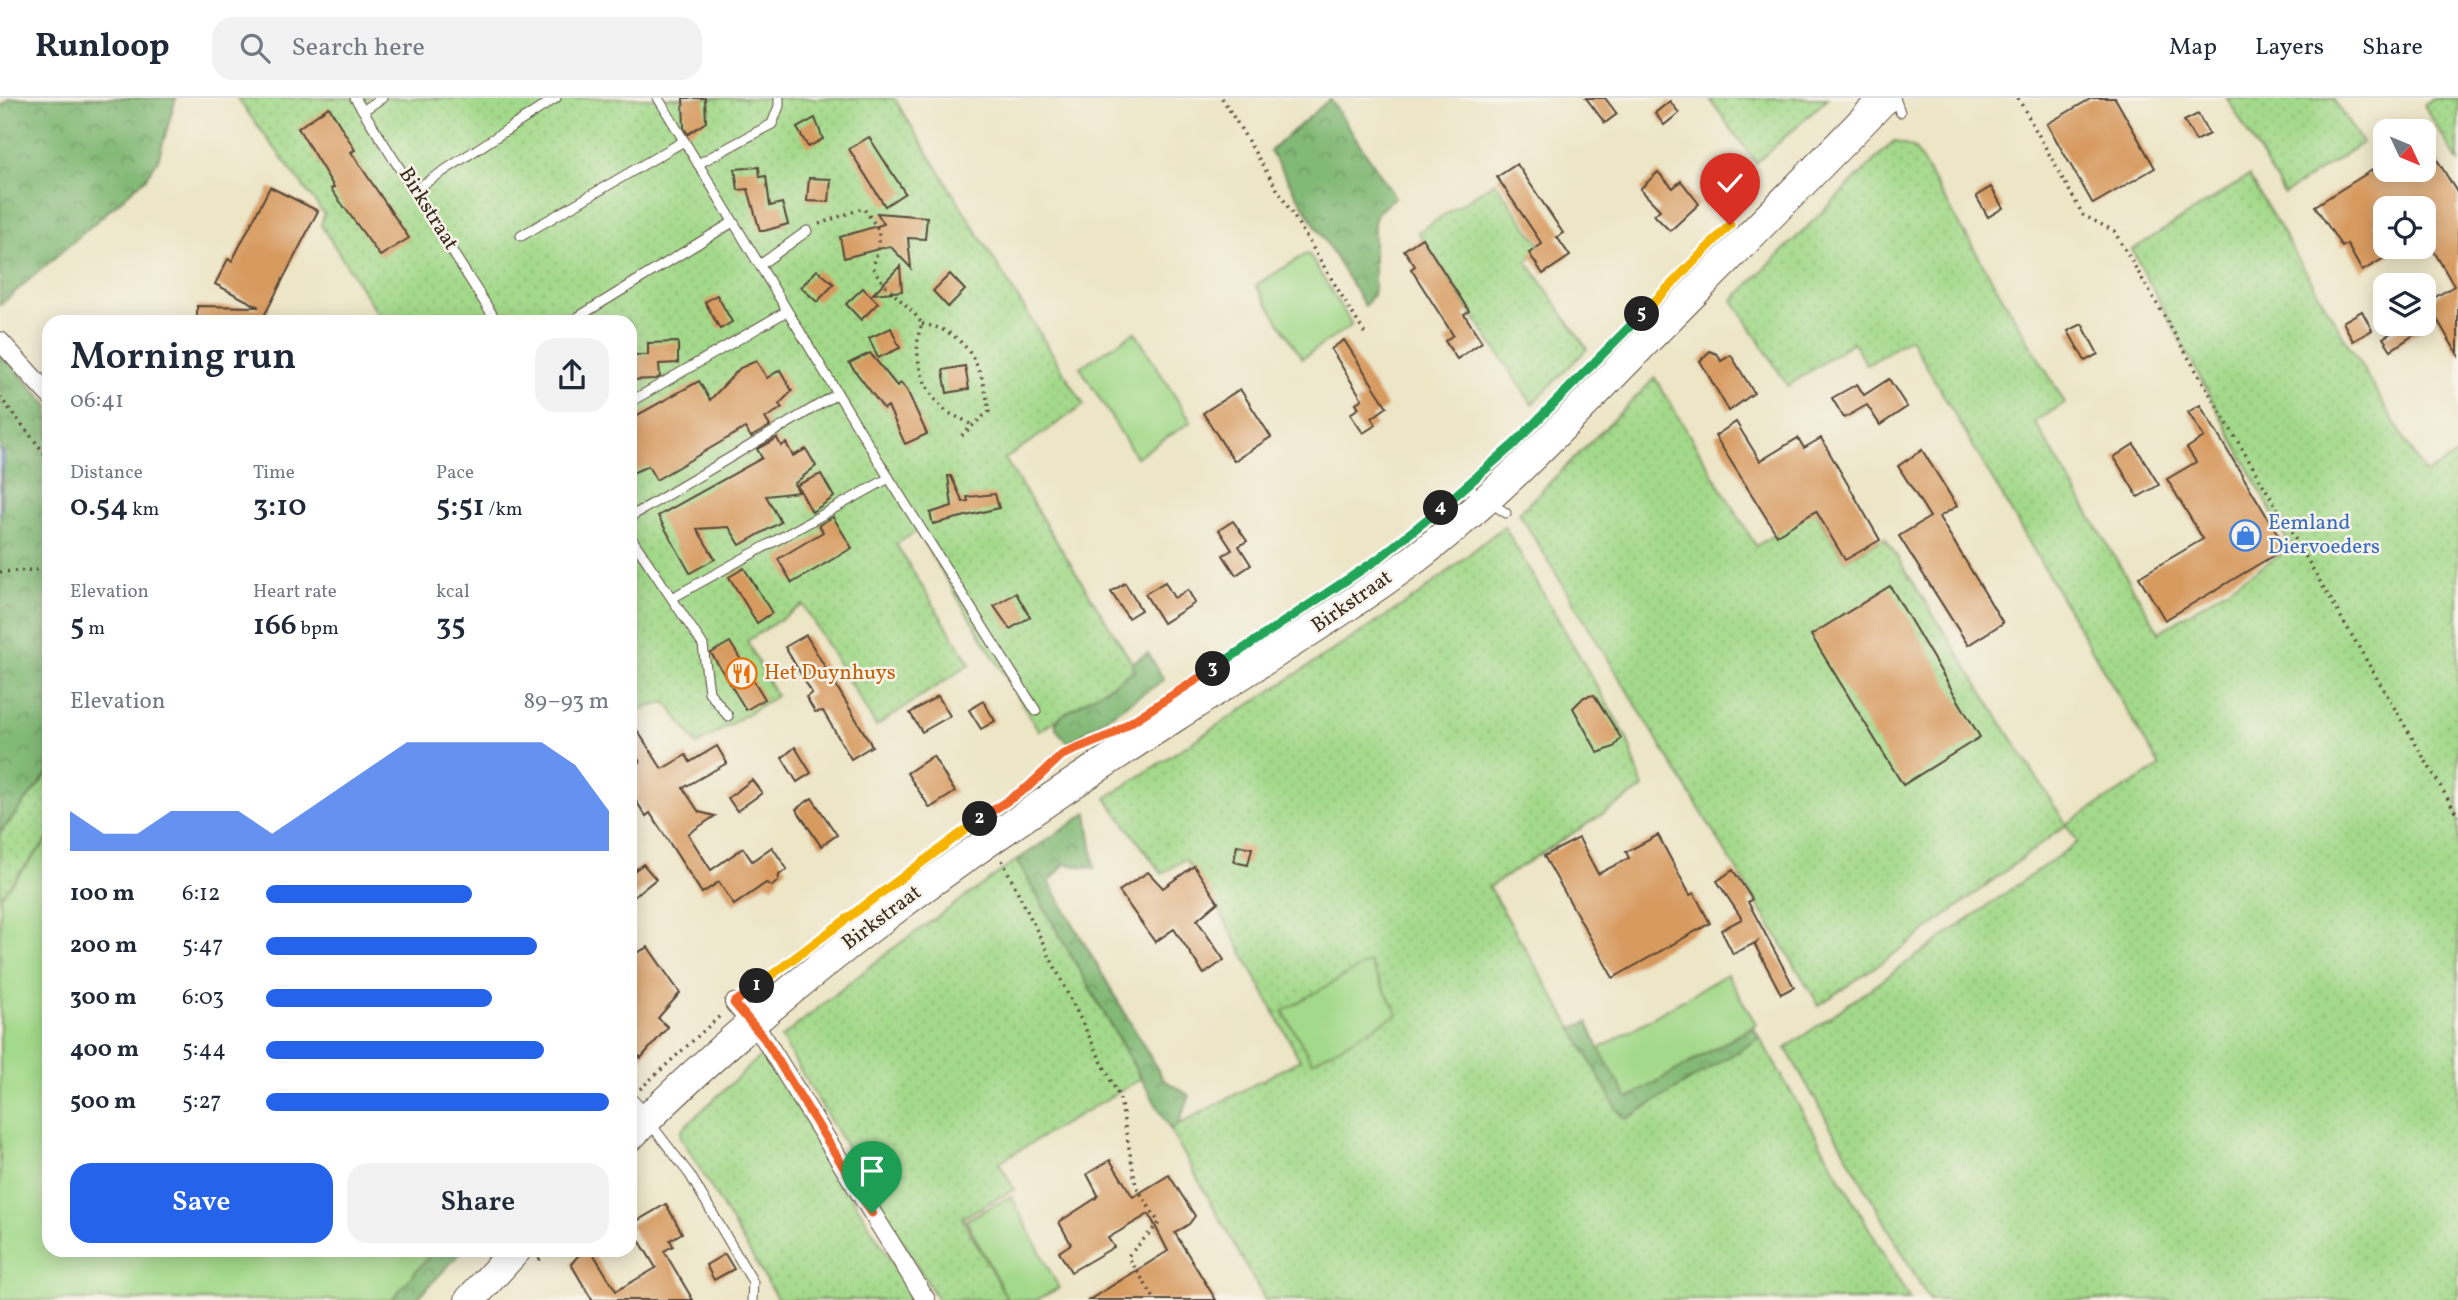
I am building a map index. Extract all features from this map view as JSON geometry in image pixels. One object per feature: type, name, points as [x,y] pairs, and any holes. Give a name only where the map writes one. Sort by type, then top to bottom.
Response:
[{"type":"main road","name":"Birkstraat","points":[[637,1112],[742,1013],[846,945],[988,840],[1336,615],[1419,555],[1486,500],[1893,105]]},
{"type":"main road","points":[[471,1300],[510,1257]]},
{"type":"street","points":[[0,341],[42,387]]},
{"type":"street","points":[[742,1013],[764,1038],[926,1300]]},
{"type":"lane","name":"Birkstraat","points":[[355,98],[416,189],[494,315]]},
{"type":"lane","points":[[364,110],[382,98]]},
{"type":"lane","points":[[416,189],[556,98]]},
{"type":"lane","points":[[658,98],[888,478],[1036,711]]},
{"type":"lane","points":[[698,164],[772,124],[779,98]]},
{"type":"lane","points":[[1893,105],[1895,98]]},
{"type":"lane","points":[[521,236],[684,141]]},
{"type":"lane","points":[[581,315],[733,222]]},
{"type":"lane","points":[[760,265],[807,231]]},
{"type":"lane","points":[[637,398],[787,312]]},
{"type":"lane","points":[[637,513],[837,394]]},
{"type":"lane","points":[[672,598],[888,478]]},
{"type":"lane","points":[[637,546],[703,645],[709,692],[727,716]]},
{"type":"lane","points":[[637,1114],[690,1175],[754,1282],[752,1300]]},
{"type":"path","points":[[1222,98],[1364,334]]},
{"type":"path","points":[[2018,98],[2083,215],[2114,231],[2458,816]]},
{"type":"path","points":[[807,231],[828,219],[863,208],[877,225],[881,238],[873,267],[878,279],[891,295],[912,310],[922,324],[935,326],[967,345],[989,411],[959,438]]},
{"type":"path","points":[[922,324],[917,336],[920,371],[944,409],[971,425]]},
{"type":"path","points":[[0,397],[42,450]]},
{"type":"path","points":[[0,572],[42,569]]},
{"type":"path","points":[[1035,780],[1062,755],[1098,740]]},
{"type":"path","points":[[1000,857],[1121,1099],[1136,1186],[1159,1223],[1128,1256],[1155,1300]]},
{"type":"path","points":[[637,1112],[742,1013]]},
{"type":"green space","points":[[9,98],[176,98],[158,160],[145,179],[0,305],[0,108]]},
{"type":"green space","points":[[237,98],[894,98],[1084,405],[1005,459],[1136,669],[1039,731],[917,531],[896,544],[970,664],[876,726],[803,605],[747,641],[776,696],[697,745],[666,702],[637,710],[637,315],[379,315],[321,225],[324,214]]},
{"type":"green space","points":[[1709,98],[1828,98],[1756,163]]},
{"type":"green space","points":[[2227,98],[2333,98],[2362,143],[2284,194]]},
{"type":"green space","points":[[2434,98],[2458,98],[2458,162],[2436,125],[2436,119],[2432,119],[2424,105]]},
{"type":"green space","points":[[1330,99],[1395,197],[1377,213],[1374,223],[1374,288],[1373,295],[1365,306],[1270,151]]},
{"type":"green space","points":[[1894,141],[1915,149],[2065,403],[2035,422],[2159,632],[2291,548],[2132,250],[2249,176],[2425,474],[2458,454],[2458,1300],[1929,1300],[1786,1048],[2078,842],[2066,825],[1907,945],[1819,1005],[1519,513],[1655,378],[1756,546],[1814,510],[1845,560],[1885,538],[2066,824],[2160,767],[1910,338],[1867,365],[1853,342],[1788,386],[1733,300]]},
{"type":"green space","points":[[1495,182],[1543,249],[1527,261],[1587,349],[1532,404],[1418,232]]},
{"type":"green space","points":[[1308,253],[1352,325],[1302,358],[1256,285]]},
{"type":"green space","points":[[1135,332],[1191,422],[1136,457],[1080,367]]},
{"type":"green space","points":[[0,352],[42,398],[42,781],[0,833],[0,516],[4,453],[0,449]]},
{"type":"green space","points":[[1504,526],[1627,738],[1643,788],[1489,887],[1626,1119],[1760,1038],[1910,1300],[1265,1300],[1170,1129],[1300,1060],[1214,900],[1185,859],[1162,874],[1106,798],[1420,594]]},
{"type":"green space","points":[[1148,653],[1164,680],[1068,743],[1056,729],[1056,723],[1061,716],[1135,670],[1132,663]]},
{"type":"green space","points":[[42,781],[42,846],[0,897],[0,833]]},
{"type":"green space","points":[[1087,813],[1095,868],[1064,864],[1049,882],[1163,1079],[1190,1096],[1177,1126],[1170,1129],[1017,860]]},
{"type":"green space","points":[[42,846],[42,1257],[428,1257],[391,1300],[0,1300],[0,897]]},
{"type":"green space","points":[[1017,860],[1141,1079],[999,1162],[1014,1189],[962,1218],[1008,1300],[938,1300],[781,1038],[888,952]]},
{"type":"green space","points":[[1369,962],[1398,1014],[1312,1062],[1283,1011]]},
{"type":"green space","points":[[1727,974],[1756,1024],[1628,1098],[1599,1049]]},
{"type":"green space","points":[[1588,1022],[1599,1049],[1628,1098],[1753,1027],[1760,1038],[1626,1119],[1618,1111],[1572,1028]]},
{"type":"green space","points":[[764,1053],[915,1300],[778,1300],[681,1137],[681,1130]]},
{"type":"green space","points":[[1011,1196],[1059,1288],[1036,1300],[1008,1300],[966,1220]]},
{"type":"green space","points":[[428,1257],[456,1257],[416,1300],[391,1300]]},
{"type":"water","points":[[0,449],[4,457],[0,516]]},
{"type":"building","points":[[683,98],[705,98],[706,122],[688,134],[684,128]]},
{"type":"building","points":[[1586,98],[1605,98],[1617,114],[1605,123]]},
{"type":"building","points":[[2092,98],[2115,98],[2155,168],[2093,204],[2047,124]]},
{"type":"building","points":[[1670,101],[1679,113],[1664,125],[1655,113]]},
{"type":"building","points":[[329,107],[355,150],[351,152],[409,238],[380,256],[331,189],[334,187],[298,128]]},
{"type":"building","points":[[2198,114],[2209,134],[2196,141],[2184,121]]},
{"type":"building","points":[[815,118],[823,139],[808,147],[797,128]]},
{"type":"building","points":[[869,137],[905,193],[885,206],[849,149]]},
{"type":"building","points":[[2436,158],[2458,194],[2458,355],[2436,317],[2436,297],[2454,286],[2436,255],[2436,196],[2373,196],[2373,259],[2382,259],[2362,271],[2347,244],[2342,247],[2315,206],[2373,170],[2373,182],[2436,182]]},
{"type":"building","points":[[1517,164],[1563,233],[1557,237],[1570,256],[1543,274],[1529,253],[1542,244],[1497,177]]},
{"type":"building","points":[[759,167],[760,177],[766,176],[770,206],[782,203],[788,224],[764,231],[760,231],[748,189],[738,190],[735,169]]},
{"type":"building","points":[[1658,172],[1673,188],[1681,181],[1699,204],[1670,231],[1654,215],[1660,210],[1640,189]]},
{"type":"building","points":[[809,178],[831,179],[829,202],[807,201]]},
{"type":"building","points":[[270,187],[318,211],[265,315],[197,315],[197,306],[259,307],[215,284],[228,259],[232,261]]},
{"type":"building","points":[[1991,187],[2003,208],[1988,217],[1976,196]]},
{"type":"building","points":[[877,213],[927,217],[925,239],[908,238],[911,268],[890,246],[844,258],[840,237],[884,224]]},
{"type":"building","points":[[1422,238],[1469,311],[1464,314],[1482,342],[1457,359],[1445,341],[1453,335],[1411,269],[1415,266],[1404,250]]},
{"type":"building","points":[[900,266],[902,291],[873,294]]},
{"type":"building","points":[[817,270],[834,284],[817,302],[801,287]]},
{"type":"building","points":[[950,274],[965,290],[948,307],[933,291]]},
{"type":"building","points":[[863,288],[878,303],[861,320],[846,304]]},
{"type":"building","points":[[717,295],[732,322],[720,329],[705,302]]},
{"type":"building","points":[[2362,311],[2372,330],[2353,341],[2343,322]]},
{"type":"building","points":[[2082,324],[2098,354],[2085,361],[2068,331]]},
{"type":"building","points":[[891,328],[900,348],[878,358],[869,338]]},
{"type":"building","points":[[2386,336],[2412,336],[2391,350],[2383,338]]},
{"type":"building","points":[[1344,340],[1387,407],[1372,418],[1376,425],[1363,433],[1350,414],[1359,408],[1356,403],[1362,399],[1331,349]]},
{"type":"building","points":[[678,342],[678,363],[659,364],[660,377],[656,379],[637,380],[637,355],[648,355],[648,343]]},
{"type":"building","points":[[1710,351],[1717,354],[1721,361],[1731,355],[1754,393],[1729,411],[1700,361]]},
{"type":"building","points":[[870,353],[897,386],[901,383],[907,390],[927,434],[905,444],[888,406],[884,409],[849,363]]},
{"type":"building","points":[[756,361],[767,378],[780,370],[792,391],[779,404],[782,408],[765,418],[770,426],[751,437],[745,428],[656,480],[648,466],[637,471],[637,415],[699,381],[710,400],[740,368]]},
{"type":"building","points":[[965,366],[969,389],[947,393],[943,370]]},
{"type":"building","points":[[1889,379],[1907,407],[1880,425],[1867,405],[1844,418],[1832,398],[1857,384],[1864,395]]},
{"type":"building","points":[[1240,389],[1271,437],[1234,461],[1203,413]]},
{"type":"building","points":[[2200,405],[2286,548],[2165,620],[2139,577],[2203,539],[2167,479],[2196,462],[2187,448],[2204,437],[2188,412]]},
{"type":"building","points":[[1736,422],[1760,461],[1798,438],[1804,448],[1821,438],[1880,540],[1845,560],[1816,511],[1777,535],[1715,436]]},
{"type":"building","points":[[777,438],[781,446],[786,443],[793,456],[806,449],[816,466],[794,484],[799,492],[766,496],[781,522],[740,545],[729,527],[697,529],[715,559],[690,573],[658,516],[762,458],[757,449]]},
{"type":"building","points":[[2134,444],[2159,485],[2138,497],[2114,457]]},
{"type":"building","points":[[1922,450],[1957,506],[1939,517],[2003,623],[1968,645],[1899,536],[1930,517],[1898,466]]},
{"type":"building","points":[[821,474],[834,497],[812,512],[797,485]]},
{"type":"building","points":[[948,476],[951,476],[963,502],[968,501],[967,497],[995,494],[999,508],[933,524],[930,513],[952,506]]},
{"type":"building","points":[[833,517],[852,548],[792,583],[778,559],[823,532],[819,525]]},
{"type":"building","points":[[1233,521],[1247,541],[1239,546],[1251,565],[1236,575],[1223,555],[1232,550],[1219,530]]},
{"type":"building","points":[[744,568],[772,613],[757,623],[729,577]]},
{"type":"building","points":[[1165,582],[1174,598],[1188,590],[1195,603],[1163,623],[1145,594]]},
{"type":"building","points":[[1125,583],[1141,610],[1128,618],[1111,592]]},
{"type":"building","points":[[1890,586],[1980,737],[1903,785],[1811,635]]},
{"type":"building","points":[[1016,593],[1030,617],[1010,629],[994,606]]},
{"type":"building","points":[[806,635],[872,746],[851,759],[823,711],[815,712],[806,697],[812,693],[785,647]]},
{"type":"building","points":[[730,642],[765,699],[746,710],[711,653]]},
{"type":"building","points":[[1594,695],[1621,738],[1614,747],[1598,753],[1573,708],[1584,697]]},
{"type":"building","points":[[938,696],[950,716],[922,732],[910,713]]},
{"type":"building","points":[[983,701],[995,721],[981,729],[969,710]]},
{"type":"building","points":[[637,730],[662,769],[686,755],[690,762],[717,746],[727,763],[683,788],[699,812],[715,816],[688,834],[711,870],[743,848],[752,861],[772,847],[787,869],[779,875],[778,881],[772,886],[766,883],[734,905],[719,882],[702,893],[650,813],[646,816],[637,802],[637,764],[640,762],[637,758]]},
{"type":"building","points":[[795,747],[811,773],[797,782],[782,758]]},
{"type":"building","points":[[933,756],[955,792],[930,808],[907,773]]},
{"type":"building","points":[[752,780],[762,793],[737,811],[728,798]]},
{"type":"building","points":[[812,798],[837,835],[821,846],[796,809]]},
{"type":"building","points":[[1658,835],[1690,895],[1694,893],[1710,923],[1613,978],[1544,856],[1579,838],[1598,874],[1629,858],[1626,852]]},
{"type":"building","points":[[1237,845],[1252,848],[1248,865],[1234,862]]},
{"type":"building","points":[[643,864],[656,879],[637,894],[637,869]]},
{"type":"building","points":[[1194,866],[1218,902],[1197,920],[1224,960],[1204,974],[1174,929],[1155,942],[1119,891],[1148,872],[1163,888]]},
{"type":"building","points":[[1733,870],[1752,899],[1748,902],[1794,987],[1781,994],[1755,945],[1757,942],[1733,954],[1721,930],[1742,919],[1717,881]]},
{"type":"building","points":[[648,947],[680,993],[658,1018],[668,1027],[641,1058],[637,1054],[637,952]]},
{"type":"building","points":[[1110,1160],[1133,1197],[1169,1175],[1195,1216],[1189,1224],[1175,1233],[1216,1300],[1089,1300],[1168,1251],[1149,1214],[1108,1238],[1114,1247],[1071,1272],[1059,1252],[1071,1244],[1059,1222],[1096,1198],[1098,1195],[1087,1174]]},
{"type":"building","points":[[666,1204],[682,1233],[670,1240],[673,1246],[664,1251],[693,1300],[592,1300],[571,1264],[577,1257],[595,1257],[616,1291],[656,1268],[637,1237],[637,1221]]},
{"type":"building","points":[[725,1254],[734,1269],[714,1280],[706,1265]]},
{"type":"place","name":"Eemland Diervoeders","points":[[2245,535]]},
{"type":"place","name":"Het Duynhuys","points":[[741,673]]},
{"type":"route","points":[[872,1213],[764,1038],[734,1003],[999,804],[1028,787],[1062,755],[1086,742],[1111,735],[1311,606],[1378,559],[1467,487],[1514,444],[1730,225]]}]
